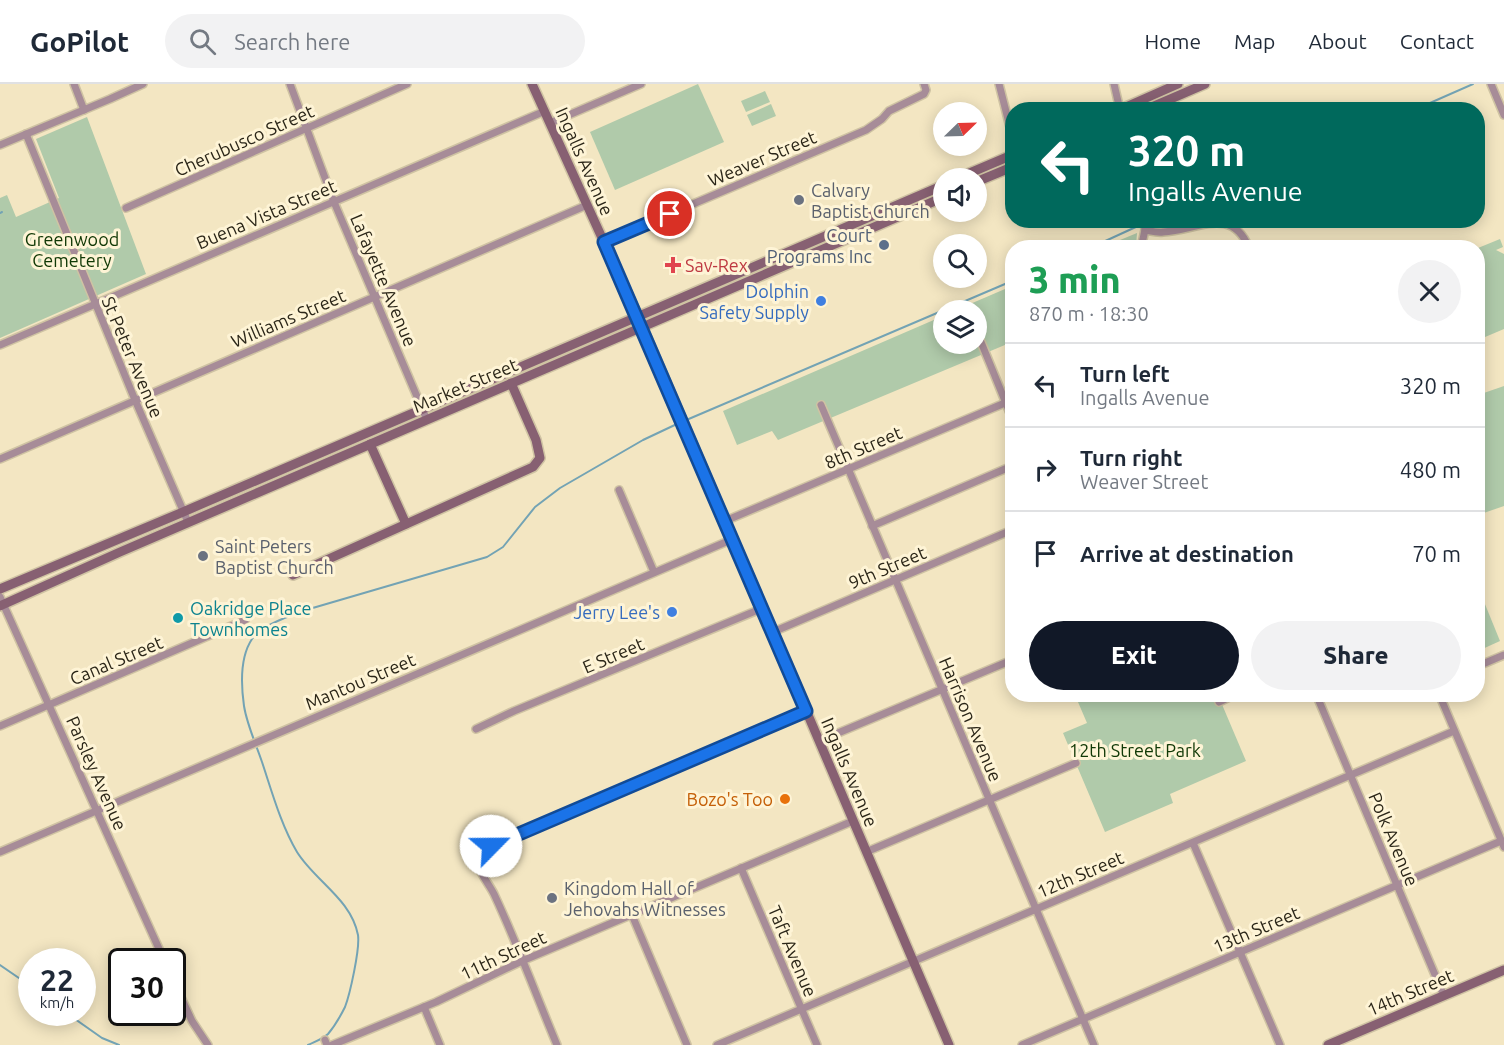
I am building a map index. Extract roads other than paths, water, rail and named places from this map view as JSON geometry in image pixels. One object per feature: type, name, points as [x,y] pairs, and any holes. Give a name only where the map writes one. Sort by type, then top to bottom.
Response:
[{"type":"street","points":[[74,84],[84,110]]},
{"type":"street","points":[[0,145],[143,84]]},
{"type":"street","name":"Lafayette Avenue","points":[[290,84],[334,202],[427,420]]},
{"type":"street","name":"Cherubusco Street","points":[[126,208],[407,84]]},
{"type":"street","name":"Ingalls Avenue","points":[[532,84],[638,316],[949,1045]]},
{"type":"street","points":[[550,123],[641,84]]},
{"type":"street","points":[[999,84],[1005,108]]},
{"type":"street","points":[[1114,84],[1118,102]]},
{"type":"street","points":[[1136,102],[1178,84]]},
{"type":"street","points":[[1163,102],[1205,84]]},
{"type":"street","points":[[1491,84],[1504,115]]},
{"type":"street","name":"Weaver Street","points":[[604,242],[866,130],[893,108],[924,94],[924,85]]},
{"type":"street","name":"Buena Vista Street","points":[[0,345],[545,111]]},
{"type":"street","name":"St Peter Avenue","points":[[26,134],[94,304],[188,522]]},
{"type":"street","points":[[981,168],[1005,158]]},
{"type":"street","points":[[987,177],[1005,170]]},
{"type":"street","name":"Market Street","points":[[0,589],[933,190]]},
{"type":"street","name":"Market Street","points":[[1,602],[933,202]]},
{"type":"street","name":"Williams Street","points":[[0,459],[587,205]]},
{"type":"street","points":[[1142,240],[1144,230],[1164,232],[1184,228]]},
{"type":"street","points":[[1234,228],[1240,231],[1245,240]]},
{"type":"street","points":[[987,354],[1005,393]]},
{"type":"street","points":[[293,575],[533,467],[540,458],[536,440],[511,383]]},
{"type":"street","name":"8th Street","points":[[725,521],[1005,404]]},
{"type":"street","name":"Harrison Avenue","points":[[822,405],[1094,1045]]},
{"type":"street","points":[[370,444],[406,524]]},
{"type":"street","points":[[872,526],[1005,469]]},
{"type":"street","points":[[619,490],[654,572]]},
{"type":"street","name":"9th Street","points":[[772,632],[1005,533]]},
{"type":"street","name":"Mantou Street","points":[[0,852],[733,538]]},
{"type":"street","name":"Parsley Avenue","points":[[1,602],[50,704],[159,948]]},
{"type":"street","name":"E Street","points":[[476,729],[762,608]]},
{"type":"street","name":"Canal Street","points":[[0,726],[244,620]]},
{"type":"street","points":[[1485,663],[1504,655]]},
{"type":"street","points":[[819,741],[1005,663]]},
{"type":"street","name":"Polk Avenue","points":[[1319,702],[1444,996]]},
{"type":"street","points":[[1442,702],[1503,844]]},
{"type":"street","points":[[557,1045],[499,906],[481,872],[477,859],[481,852],[806,711]]},
{"type":"street","name":"12th Street","points":[[717,1045],[1454,731]]},
{"type":"street","points":[[866,852],[1076,763]]},
{"type":"street","name":"11th Street","points":[[332,1045],[424,1007],[522,961],[853,821]]},
{"type":"street","points":[[1193,843],[1280,1045]]},
{"type":"street","name":"13th Street","points":[[1022,1045],[1398,885],[1503,844]]},
{"type":"street","name":"Taft Avenue","points":[[741,868],[817,1045]]},
{"type":"street","points":[[632,915],[687,1045]]},
{"type":"street","name":"14th Street","points":[[1328,1045],[1504,970]]},
{"type":"street","points":[[424,1007],[440,1045]]},
{"type":"street","points":[[186,1009],[208,1045]]},
{"type":"waterway","points":[[1432,102],[1473,84]]},
{"type":"waterway","points":[[1107,240],[1134,228]]},
{"type":"waterway","points":[[684,421],[1005,284]]},
{"type":"waterway","points":[[308,1045],[328,1034],[345,1007],[358,950],[358,935],[348,911],[297,852],[277,808],[244,706],[243,663],[252,639],[267,626],[299,612],[487,557],[503,547],[535,507],[560,488],[643,440],[679,423]]},
{"type":"waterway","points":[[0,965],[18,977]]},
{"type":"waterway","points":[[85,1026],[102,1038],[119,1045]]},
{"type":"place","name":"Calvary Baptist Church","points":[[799,200]]},
{"type":"place","name":"Court Programs Inc","points":[[884,245]]},
{"type":"place","name":"Sav-Rex","points":[[673,265]]},
{"type":"place","name":"Dolphin Safety Supply","points":[[821,301]]},
{"type":"place","name":"Saint Peters Baptist Church","points":[[203,556]]},
{"type":"place","name":"Jerry Lee's","points":[[672,612]]},
{"type":"place","name":"Oakridge Place Townhomes","points":[[178,618]]},
{"type":"place","name":"Bozo's Too","points":[[785,799]]},
{"type":"place","name":"Kingdom Hall of Jehovahs Witnesses","points":[[552,898]]},
{"type":"park label","name":"Greenwood Cemetery","points":[[72,249]]},
{"type":"park label","name":"12th Street Park","points":[[1135,750]]}]
